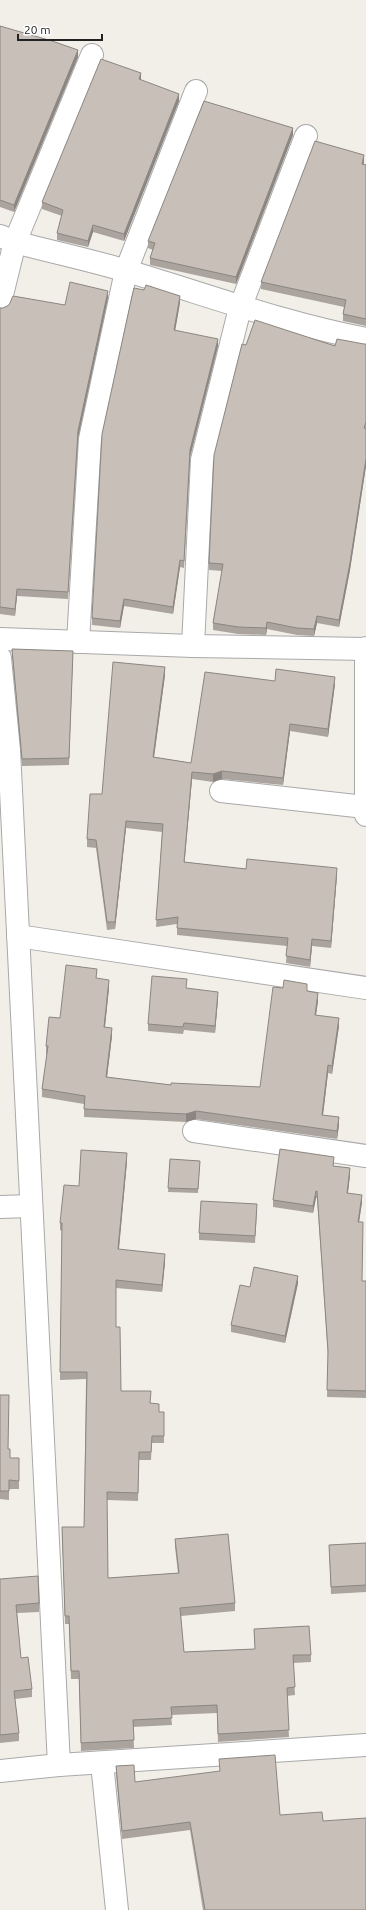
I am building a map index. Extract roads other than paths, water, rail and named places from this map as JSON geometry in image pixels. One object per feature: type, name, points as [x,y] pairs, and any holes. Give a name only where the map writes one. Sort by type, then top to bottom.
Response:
[{"type":"street","points":[[0,303],[8,239],[92,54]]},
{"type":"street","points":[[78,642],[90,439],[126,271],[196,91]]},
{"type":"street","points":[[193,646],[202,460],[240,308],[306,136]]},
{"type":"street","points":[[8,239],[126,271],[240,308],[325,331],[366,339]]},
{"type":"street","points":[[0,639],[193,646],[366,648],[366,811],[221,791]]},
{"type":"street","points":[[0,658],[9,750],[7,848],[18,936],[60,1765]]},
{"type":"street","points":[[18,936],[366,988]]},
{"type":"street","points":[[194,1132],[366,1156]]},
{"type":"street","points":[[0,1208],[31,1206]]},
{"type":"street","points":[[0,1771],[102,1762],[366,1745]]},
{"type":"street","points":[[102,1762],[117,1910]]}]
